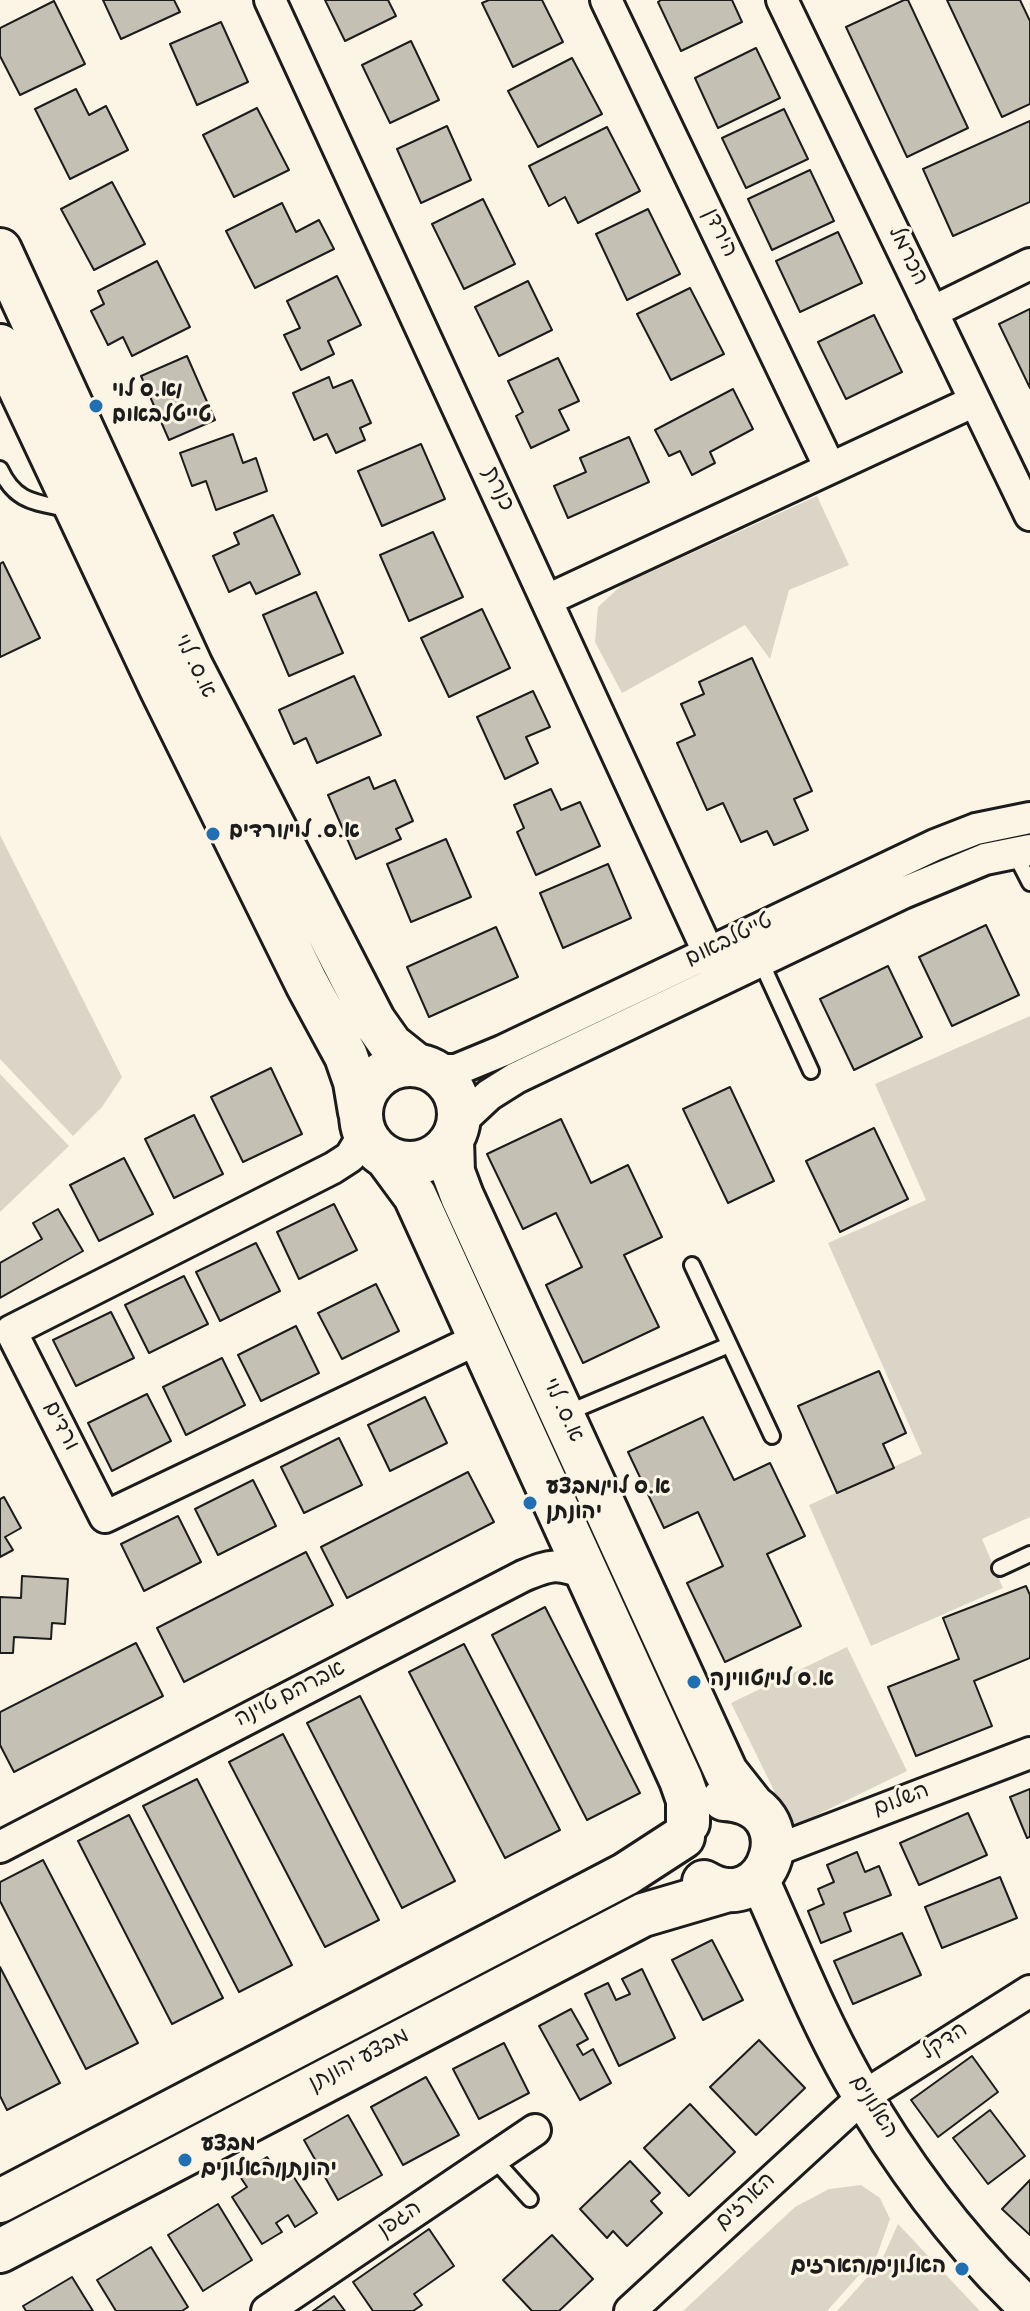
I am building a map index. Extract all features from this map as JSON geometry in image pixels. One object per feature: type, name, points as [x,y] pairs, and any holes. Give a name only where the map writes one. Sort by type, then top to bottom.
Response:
[{"type":"main road","name":"א.ס. לוי","points":[[0,250],[191,666],[374,1021],[391,1045],[424,1067]]},
{"type":"main road","name":"א.ס. לוי","points":[[0,346],[168,702],[307,984],[346,1056],[370,1135],[415,1196],[681,1780],[688,1800],[685,1830]]},
{"type":"main road","points":[[399,1065],[424,1067],[445,1079],[454,1093],[459,1108],[455,1132],[431,1159],[401,1163],[370,1135],[367,1089],[384,1071],[399,1065]]},
{"type":"main road","name":"א.ס. לוי","points":[[455,1132],[453,1172],[462,1196],[726,1772],[752,1805]]},
{"type":"main road","points":[[723,1799],[752,1805],[769,1825],[753,1873],[712,1887],[699,1879],[689,1867],[684,1853],[685,1830],[697,1811],[709,1803],[723,1799]]},
{"type":"main road","name":"מבצע יהונתן","points":[[2,2196],[626,1874],[685,1830]]},
{"type":"main road","name":"מבצע יהונתן","points":[[0,2251],[643,1915],[753,1873]]},
{"type":"street","name":"כנרת","points":[[270,0],[721,980]]},
{"type":"street","name":"הירדן","points":[[606,0],[830,468]]},
{"type":"street","name":"הכרמל","points":[[782,0],[975,401],[1022,479],[1030,515]]},
{"type":"street","points":[[932,312],[1030,264]]},
{"type":"street","points":[[547,600],[975,401]]},
{"type":"street","name":"טייטלבאום","points":[[424,1067],[456,1070],[470,1065],[935,845],[976,829],[1030,818]]},
{"type":"street","name":"טייטלבאום","points":[[455,1132],[489,1095],[516,1078],[947,874],[985,859],[1022,851]]},
{"type":"street","name":"ורדים","points":[[370,1135],[350,1157],[333,1168],[11,1331],[105,1517],[480,1338]]},
{"type":"street","name":"אברהם טוינה","points":[[0,1847],[523,1576],[548,1565],[587,1574]]},
{"type":"street","name":"השלום","points":[[753,1873],[1030,1753]]},
{"type":"street","name":"האלונים","points":[[753,1873],[826,2027],[864,2096],[923,2189],[1003,2283],[1030,2309]]},
{"type":"street","name":"הדקל","points":[[864,2096],[1030,1991]]},
{"type":"street","name":"הארזים","points":[[630,2311],[864,2096]]},
{"type":"street","name":"הגפן","points":[[267,2311],[535,2130]]},
{"type":"lane","points":[[0,469],[7,485],[21,498],[78,512]]},
{"type":"lane","points":[[1022,851],[1030,883]]},
{"type":"lane","points":[[761,962],[811,1071]]},
{"type":"lane","points":[[692,1265],[772,1436]]},
{"type":"lane","points":[[563,1415],[729,1345]]},
{"type":"lane","points":[[1000,1568],[1030,1554]]},
{"type":"lane","points":[[493,2158],[530,2199]]},
{"type":"shaded area","points":[[817,496],[849,565],[789,590],[770,659],[745,625],[622,693],[595,642],[598,607],[622,585]]},
{"type":"shaded area","points":[[0,835],[122,1077],[102,1107],[73,1136],[0,1059]]},
{"type":"shaded area","points":[[1030,1016],[1030,1517],[982,1539],[1003,1588],[871,1646],[809,1505],[922,1454],[828,1243],[926,1200],[875,1084]]},
{"type":"shaded area","points":[[0,1074],[69,1146],[0,1212]]},
{"type":"shaded area","points":[[847,1647],[907,1771],[792,1827],[731,1703]]},
{"type":"shaded area","points":[[861,2185],[880,2198],[890,2219],[877,2255],[827,2311],[683,2311],[795,2207],[829,2189]]},
{"type":"shaded area","points":[[898,2224],[980,2311],[837,2311],[881,2262]]},
{"type":"building","points":[[103,0],[174,0],[180,12],[121,39]]},
{"type":"building","points":[[325,0],[388,0],[396,16],[345,41]]},
{"type":"building","points":[[489,0],[542,0],[563,42],[513,67],[482,3]]},
{"type":"building","points":[[732,0],[742,22],[681,51],[658,2]]},
{"type":"building","points":[[908,0],[968,128],[907,157],[846,27]]},
{"type":"building","points":[[947,0],[1020,0],[1030,21],[1030,104],[1002,117]]},
{"type":"building","points":[[54,1],[85,64],[20,95],[0,56],[0,28]]},
{"type":"building","points":[[221,22],[248,82],[197,105],[170,44]]},
{"type":"building","points":[[411,41],[439,100],[390,123],[362,65]]},
{"type":"building","points":[[756,48],[780,98],[718,128],[695,78]]},
{"type":"building","points":[[572,58],[602,114],[538,147],[508,91]]},
{"type":"building","points":[[76,89],[89,115],[106,106],[128,150],[70,179],[35,109]]},
{"type":"building","points":[[257,108],[289,170],[234,197],[203,135]]},
{"type":"building","points":[[784,109],[808,159],[746,188],[722,138]]},
{"type":"building","points":[[1030,121],[1030,202],[953,236],[923,169]]},
{"type":"building","points":[[447,126],[471,180],[421,203],[397,149]]},
{"type":"building","points":[[607,127],[640,191],[578,223],[565,197],[549,206],[529,166]]},
{"type":"building","points":[[810,170],[834,221],[772,250],[748,199]]},
{"type":"building","points":[[112,182],[145,244],[94,270],[61,209]]},
{"type":"building","points":[[483,199],[515,264],[464,289],[432,224]]},
{"type":"building","points":[[282,203],[296,232],[319,220],[334,249],[255,288],[226,231]]},
{"type":"building","points":[[648,209],[680,274],[627,300],[596,234]]},
{"type":"building","points":[[838,232],[862,283],[800,312],[776,261]]},
{"type":"building","points":[[157,261],[190,327],[132,356],[123,337],[108,345],[91,311],[104,304],[98,291]]},
{"type":"building","points":[[337,276],[361,325],[328,341],[334,354],[301,370],[284,335],[300,328],[287,301]]},
{"type":"building","points":[[528,281],[552,330],[499,356],[475,307]]},
{"type":"building","points":[[690,288],[724,354],[671,380],[637,314]]},
{"type":"building","points":[[1030,309],[1030,388],[999,324]]},
{"type":"building","points":[[874,315],[902,372],[846,399],[818,342]]},
{"type":"building","points":[[187,356],[215,420],[169,440],[141,376]]},
{"type":"building","points":[[558,358],[579,401],[559,410],[569,430],[531,448],[516,416],[523,412],[508,381]]},
{"type":"building","points":[[329,377],[333,388],[352,380],[371,423],[360,428],[365,440],[336,453],[327,434],[314,440],[293,393]]},
{"type":"building","points":[[733,389],[753,429],[710,452],[715,463],[692,475],[680,451],[669,456],[655,430]]},
{"type":"building","points":[[233,434],[243,463],[256,458],[267,491],[216,510],[206,481],[192,486],[180,453]]},
{"type":"building","points":[[629,437],[649,482],[568,518],[554,486],[586,472],[580,458]]},
{"type":"building","points":[[421,444],[445,499],[382,526],[358,471]]},
{"type":"building","points":[[273,515],[300,574],[256,594],[250,582],[229,592],[213,556],[239,544],[234,533]]},
{"type":"building","points":[[433,532],[463,597],[409,621],[380,555]]},
{"type":"building","points":[[3,562],[40,638],[0,657],[0,564]]},
{"type":"building","points":[[316,592],[343,653],[289,676],[263,615]]},
{"type":"building","points":[[482,609],[510,668],[449,697],[421,638]]},
{"type":"building","points":[[752,658],[812,791],[794,799],[808,830],[774,845],[767,831],[741,842],[723,803],[707,810],[677,743],[695,735],[681,704],[704,694],[699,682]]},
{"type":"building","points":[[354,676],[381,735],[317,763],[306,738],[294,744],[279,710]]},
{"type":"building","points":[[533,691],[550,727],[526,737],[538,763],[505,779],[477,717]]},
{"type":"building","points":[[369,777],[374,789],[395,780],[413,821],[396,829],[401,839],[356,859],[328,795]]},
{"type":"building","points":[[551,789],[561,810],[580,802],[600,846],[536,875],[517,832],[524,828],[514,805]]},
{"type":"building","points":[[446,839],[471,897],[411,922],[387,864]]},
{"type":"building","points":[[608,864],[631,918],[563,948],[540,893]]},
{"type":"building","points":[[986,925],[1019,995],[952,1026],[919,957]]},
{"type":"building","points":[[496,927],[518,977],[429,1017],[407,967]]},
{"type":"building","points":[[888,966],[922,1037],[854,1070],[820,999]]},
{"type":"building","points":[[271,1068],[302,1134],[243,1162],[211,1097]]},
{"type":"building","points":[[730,1087],[774,1181],[728,1203],[683,1109]]},
{"type":"building","points":[[194,1115],[223,1174],[174,1198],[145,1139]]},
{"type":"building","points":[[561,1119],[591,1183],[628,1165],[662,1237],[624,1255],[659,1327],[583,1363],[546,1285],[582,1267],[556,1213],[523,1229],[487,1154]]},
{"type":"building","points":[[874,1128],[908,1199],[840,1232],[806,1161]]},
{"type":"building","points":[[124,1158],[153,1214],[99,1241],[70,1185]]},
{"type":"building","points":[[334,1204],[357,1250],[299,1279],[277,1232]]},
{"type":"building","points":[[58,1209],[83,1251],[0,1298],[0,1263],[42,1239],[33,1223]]},
{"type":"building","points":[[256,1243],[280,1291],[220,1321],[196,1272]]},
{"type":"building","points":[[184,1276],[208,1324],[149,1353],[125,1305]]},
{"type":"building","points":[[376,1284],[399,1331],[342,1359],[318,1313]]},
{"type":"building","points":[[111,1312],[134,1358],[76,1386],[53,1340]]},
{"type":"building","points":[[296,1326],[319,1373],[261,1401],[238,1355]]},
{"type":"building","points":[[222,1358],[245,1405],[186,1435],[163,1387]]},
{"type":"building","points":[[879,1371],[906,1433],[883,1444],[894,1468],[837,1493],[798,1406]]},
{"type":"building","points":[[147,1394],[171,1441],[112,1471],[88,1423]]},
{"type":"building","points":[[425,1397],[447,1443],[390,1471],[368,1425]]},
{"type":"building","points":[[703,1417],[734,1480],[770,1463],[805,1536],[767,1554],[801,1626],[725,1662],[687,1583],[723,1566],[698,1512],[664,1528],[628,1452]]},
{"type":"building","points":[[339,1438],[362,1485],[304,1513],[281,1467]]},
{"type":"building","points":[[468,1472],[494,1522],[347,1598],[321,1547]]},
{"type":"building","points":[[253,1480],[276,1526],[218,1555],[195,1509]]},
{"type":"building","points":[[4,1497],[21,1528],[5,1537],[13,1550],[0,1557],[0,1499]]},
{"type":"building","points":[[178,1516],[201,1562],[144,1591],[121,1544]]},
{"type":"building","points":[[306,1552],[333,1605],[184,1682],[157,1628]]},
{"type":"building","points":[[22,1576],[68,1579],[65,1624],[52,1623],[51,1639],[14,1637],[13,1653],[0,1653],[0,1597],[21,1598]]},
{"type":"building","points":[[1026,1586],[1030,1595],[1030,1658],[974,1681],[992,1726],[916,1756],[888,1687],[959,1659],[943,1618]]},
{"type":"building","points":[[545,1607],[640,1793],[587,1820],[492,1635]]},
{"type":"building","points":[[136,1643],[163,1696],[14,1772],[0,1745],[0,1712]]},
{"type":"building","points":[[464,1644],[560,1830],[505,1858],[409,1672]]},
{"type":"building","points":[[360,1696],[455,1881],[402,1908],[307,1723]]},
{"type":"building","points":[[283,1734],[379,1920],[325,1947],[229,1762]]},
{"type":"building","points":[[197,1779],[292,1965],[239,1992],[143,1806]]},
{"type":"building","points":[[1030,1789],[1030,1837],[1027,1838],[1010,1797]]},
{"type":"building","points":[[968,1813],[987,1855],[919,1885],[900,1843]]},
{"type":"building","points":[[129,1815],[223,1998],[172,2024],[78,1841]]},
{"type":"building","points":[[857,1852],[865,1872],[879,1866],[891,1895],[844,1913],[851,1931],[821,1943],[808,1911],[824,1904],[818,1889],[834,1882],[827,1865]]},
{"type":"building","points":[[43,1860],[138,2043],[86,2069],[0,1901],[0,1882]]},
{"type":"building","points":[[1000,1877],[1017,1918],[942,1948],[925,1907]]},
{"type":"building","points":[[902,1933],[921,1975],[853,2004],[834,1961]]},
{"type":"building","points":[[712,1940],[743,2000],[703,2020],[672,1960]]},
{"type":"building","points":[[0,1967],[60,2083],[7,2110],[0,2096]]},
{"type":"building","points":[[642,1969],[675,2038],[619,2066],[585,1994],[608,1983],[616,2000],[630,1994],[622,1979]]},
{"type":"building","points":[[571,2009],[588,2039],[577,2045],[583,2055],[593,2049],[611,2083],[580,2100],[539,2026]]},
{"type":"building","points":[[759,2040],[805,2088],[756,2135],[710,2087]]},
{"type":"building","points":[[504,2043],[529,2093],[479,2119],[453,2069]]},
{"type":"building","points":[[972,2056],[998,2092],[938,2137],[911,2100]]},
{"type":"building","points":[[426,2077],[459,2135],[403,2165],[371,2107]]},
{"type":"building","points":[[690,2104],[735,2152],[689,2196],[644,2148]]},
{"type":"building","points":[[990,2110],[1025,2156],[988,2184],[953,2138]]},
{"type":"building","points":[[348,2115],[382,2175],[338,2200],[304,2140]]},
{"type":"building","points":[[267,2157],[277,2171],[286,2165],[317,2213],[295,2227],[288,2215],[276,2223],[282,2232],[262,2244],[232,2197],[247,2187],[239,2175]]},
{"type":"building","points":[[630,2161],[660,2193],[651,2201],[662,2213],[627,2246],[613,2231],[607,2238],[580,2209]]},
{"type":"building","points":[[1030,2180],[1030,2235],[1002,2209]]},
{"type":"building","points":[[218,2204],[252,2260],[203,2291],[168,2235]]},
{"type":"building","points":[[429,2229],[454,2266],[414,2294],[422,2305],[413,2311],[373,2311],[353,2282]]},
{"type":"building","points":[[552,2235],[593,2279],[559,2311],[532,2311],[503,2280]]},
{"type":"building","points":[[151,2247],[188,2307],[182,2311],[116,2311],[97,2280]]},
{"type":"building","points":[[72,2277],[93,2311],[26,2311],[23,2306]]},
{"type":"building","points":[[334,2296],[345,2311],[313,2311]]},
{"type":"place","name":"א.ס לוי/ טייטלבאום","points":[[96,406]]},
{"type":"place","name":"א.ס. לוי/ורדים","points":[[213,834]]},
{"type":"place","name":"א.ס לוי/מבצע יהונתן","points":[[530,1503]]},
{"type":"place","name":"א.ס לוי/טווינה","points":[[694,1682]]},
{"type":"place","name":"מבצע יהונתן/האלונים","points":[[185,2160]]},
{"type":"place","name":"האלונים/הארזים","points":[[962,2269]]}]
